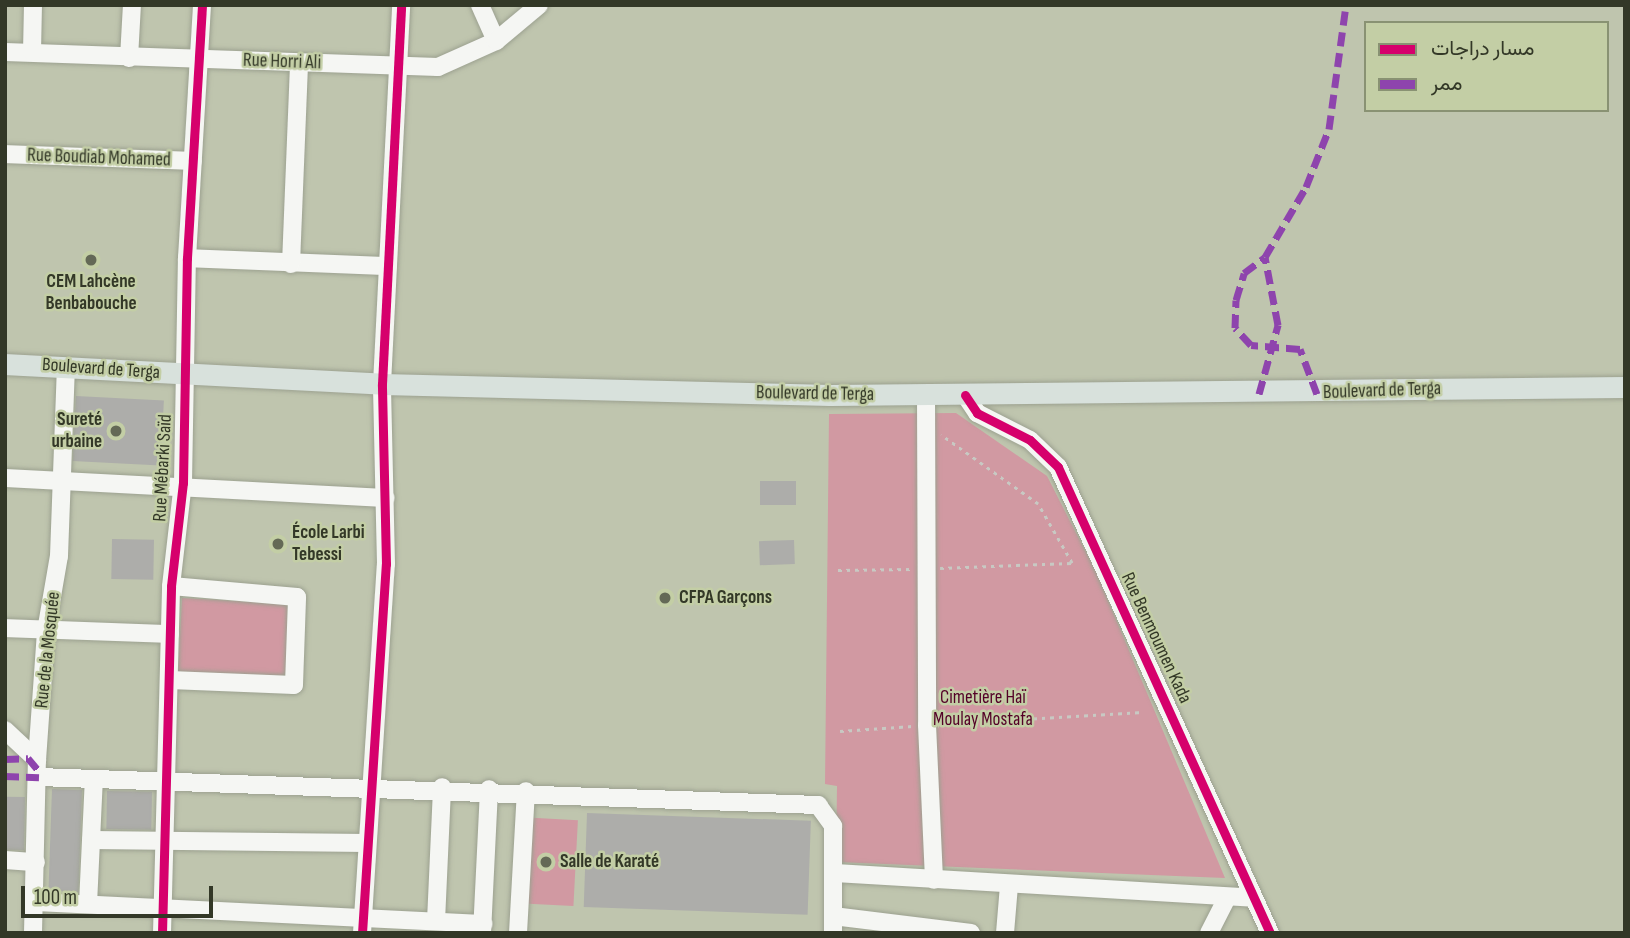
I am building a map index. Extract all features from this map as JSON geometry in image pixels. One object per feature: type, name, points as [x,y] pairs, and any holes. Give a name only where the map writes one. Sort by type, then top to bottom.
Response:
[{"type":"main road","name":"Boulevard de Terga","points":[[5,364],[382,384],[965,396],[1625,387]]},
{"type":"street","points":[[32,52],[33,5]]},
{"type":"street","points":[[129,58],[132,5]]},
{"type":"street","name":"Rue Mébarki Saïd","points":[[162,933],[167,839],[171,586],[183,483],[187,258],[202,5]]},
{"type":"street","points":[[362,924],[385,498],[382,384],[401,5]]},
{"type":"street","points":[[480,5],[496,41]]},
{"type":"street","name":"Rue Horri Ali","points":[[5,52],[299,63],[449,65],[496,41],[540,5]]},
{"type":"street","points":[[292,264],[299,63]]},
{"type":"street","name":"Rue Boudiab Mohamed","points":[[5,154],[193,161]]},
{"type":"street","points":[[187,258],[388,266]]},
{"type":"street","name":"Rue de la Mosquée","points":[[33,933],[46,631],[60,556],[66,367]]},
{"type":"street","points":[[926,394],[927,725],[934,880]]},
{"type":"street","name":"Rue Benmoumen Kada","points":[[965,396],[977,413],[1030,440],[1058,467],[1270,933]]},
{"type":"street","points":[[5,478],[183,483],[385,498]]},
{"type":"street","points":[[170,680],[294,685],[297,597],[171,586]]},
{"type":"street","points":[[5,628],[170,634]]},
{"type":"street","points":[[5,730],[38,769],[94,779],[442,787],[818,804],[831,815],[835,873],[833,924],[971,933]]},
{"type":"street","points":[[88,904],[94,779]]},
{"type":"street","points":[[436,921],[442,787]]},
{"type":"street","points":[[35,902],[362,924],[436,921],[483,929],[489,789]]},
{"type":"street","points":[[519,933],[526,791]]},
{"type":"street","points":[[91,840],[367,843]]},
{"type":"street","points":[[5,860],[36,862]]},
{"type":"street","points":[[835,873],[1253,898]]},
{"type":"street","points":[[1004,933],[1009,885]]},
{"type":"street","points":[[1209,933],[1227,898]]},
{"type":"path","points":[[838,570],[1072,563],[1038,504],[926,426]]},
{"type":"path","points":[[840,731],[1143,712]]},
{"type":"green space","name":"Cimetière Haï Moulay Mostafa","points":[[956,413],[1047,476],[1096,572],[1225,878],[836,862],[837,786],[825,784],[829,414]]},
{"type":"green space","points":[[182,598],[292,604],[288,681],[178,675]]},
{"type":"green space","name":"Salle de Karaté","points":[[518,817],[578,820],[573,906],[513,903]]},
{"type":"building","name":"Sureté urbaine","points":[[76,396],[164,401],[160,466],[73,461]]},
{"type":"building","points":[[760,481],[796,481],[796,505],[760,505]]},
{"type":"building","points":[[112,539],[154,540],[153,580],[111,579]]},
{"type":"building","points":[[794,540],[795,564],[760,565],[759,541]]},
{"type":"building","points":[[52,789],[82,790],[78,892],[48,891]]},
{"type":"building","points":[[107,791],[152,792],[151,830],[106,829]]},
{"type":"building","points":[[5,797],[25,797],[24,850],[5,850]]},
{"type":"building","points":[[587,813],[811,821],[808,915],[584,907]]},
{"type":"marked path","points":[[1317,394],[1300,349],[1251,345],[1235,328],[1236,300],[1244,273],[1265,257],[1306,187],[1329,129],[1346,5]]},
{"type":"marked path","points":[[1259,394],[1278,325],[1265,257]]},
{"type":"marked path","points":[[5,759],[28,758],[38,770]]},
{"type":"marked path","points":[[5,776],[39,777]]},
{"type":"cycle path","points":[[162,933],[171,586],[183,483],[187,258],[202,5]]},
{"type":"cycle path","points":[[362,933],[386,564],[382,384],[401,5]]},
{"type":"cycle path","points":[[965,395],[977,413],[1030,440],[1058,467],[1270,933]]},
{"type":"place","name":"CEM Lahcène Benbabouche","points":[[91,260]]},
{"type":"place","name":"Sureté urbaine","points":[[116,431]]},
{"type":"place","name":"École Larbi Tebessi","points":[[278,544]]},
{"type":"place","name":"CFPA Garçons","points":[[665,598]]},
{"type":"place","name":"Salle de Karaté","points":[[546,862]]}]
